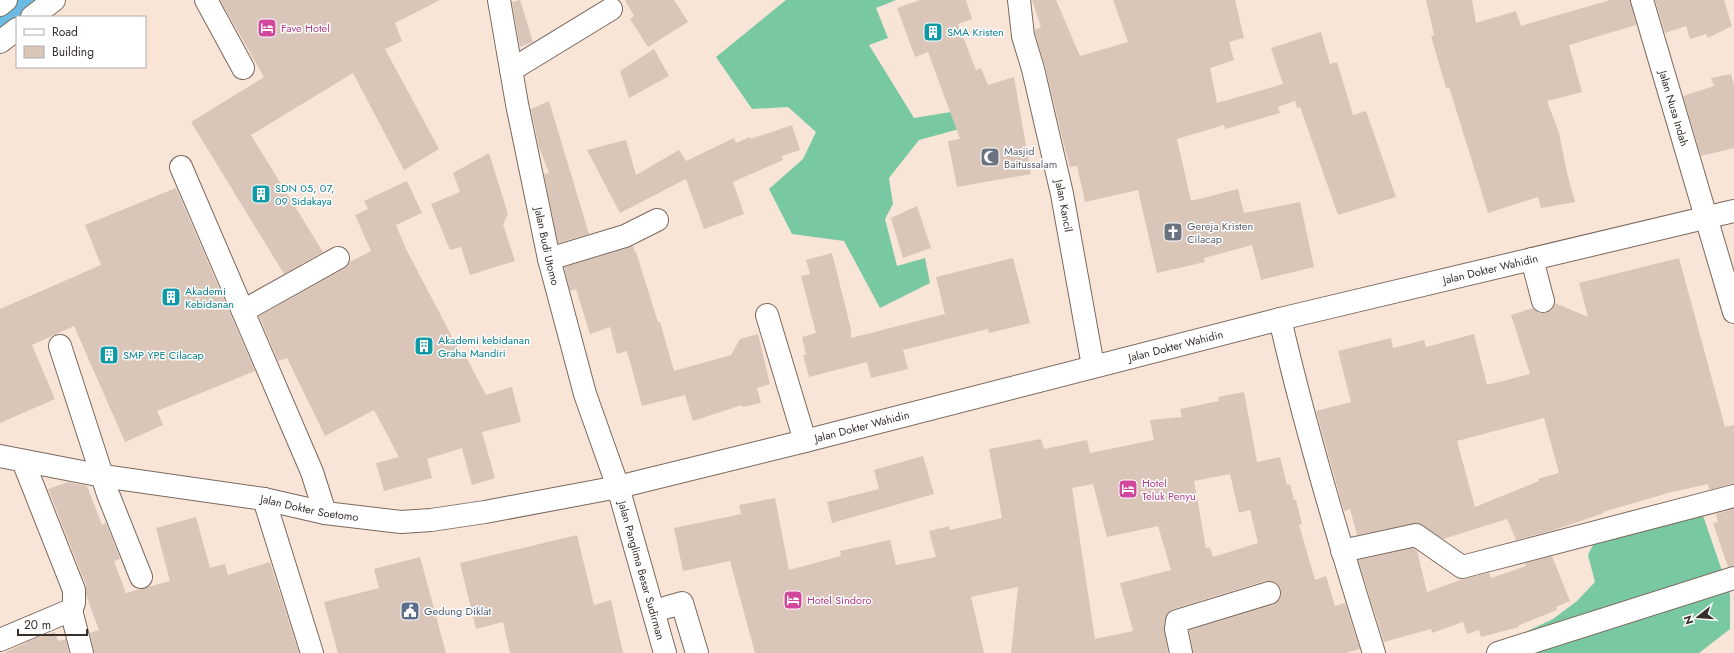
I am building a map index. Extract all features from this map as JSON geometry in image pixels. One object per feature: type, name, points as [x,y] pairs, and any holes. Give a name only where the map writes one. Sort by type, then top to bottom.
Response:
[{"type":"street","points":[[0,5],[6,0]]},
{"type":"street","points":[[33,16],[54,0]]},
{"type":"street","points":[[206,0],[243,68]]},
{"type":"street","name":"Jalan Budi Utomo","points":[[499,0],[511,70],[550,259],[586,394],[618,487]]},
{"type":"street","name":"Jalan Kancil","points":[[1019,0],[1023,36],[1033,69],[1062,194],[1093,366]]},
{"type":"street","name":"Jalan Nusa Indah","points":[[1642,0],[1734,312]]},
{"type":"street","points":[[511,70],[611,9]]},
{"type":"street","points":[[0,42],[16,30]]},
{"type":"street","points":[[181,167],[312,472],[325,513]]},
{"type":"street","name":"Jalan Dokter Wahidin","points":[[618,487],[805,441],[1280,319],[1734,211]]},
{"type":"street","points":[[550,259],[625,236],[657,220]]},
{"type":"street","points":[[243,311],[338,258]]},
{"type":"street","points":[[1532,259],[1544,301]]},
{"type":"street","points":[[767,315],[805,441]]},
{"type":"street","points":[[1280,319],[1295,386],[1342,551],[1374,653]]},
{"type":"street","points":[[60,346],[108,494],[142,577]]},
{"type":"street","name":"Jalan Dokter Soetomo","points":[[0,456],[103,476],[264,499],[325,513],[401,522],[432,520],[485,512],[618,487]]},
{"type":"street","points":[[23,461],[74,590],[74,603],[71,610],[82,653]]},
{"type":"street","name":"Jalan Panglima Besar Sudirman","points":[[618,487],[665,653]]},
{"type":"street","points":[[1342,551],[1416,534],[1462,567],[1734,496]]},
{"type":"street","points":[[264,499],[312,653]]},
{"type":"street","points":[[1498,653],[1734,578]]},
{"type":"street","points":[[1181,653],[1176,629],[1178,621],[1270,593]]},
{"type":"street","points":[[654,611],[682,603],[697,653]]},
{"type":"street","points":[[0,640],[71,610]]},
{"type":"green space","points":[[786,0],[896,0],[876,8],[888,38],[869,45],[914,118],[981,107],[985,122],[919,140],[889,178],[893,204],[885,219],[897,266],[925,258],[930,283],[880,308],[844,241],[792,234],[769,189],[803,159],[816,132],[788,107],[752,109],[716,57]]},
{"type":"green space","points":[[1700,507],[1730,594],[1730,629],[1699,653],[1528,653],[1519,635],[1553,619],[1577,601],[1595,582],[1588,555],[1601,528]]},
{"type":"building","points":[[220,0],[440,0],[395,23],[402,41],[385,49],[439,149],[404,170],[353,73],[251,135],[323,252],[284,274],[191,122],[264,77]]},
{"type":"building","points":[[520,0],[533,42],[520,47],[512,2]]},
{"type":"building","points":[[625,0],[674,0],[688,22],[648,47],[630,19],[634,16]]},
{"type":"building","points":[[920,0],[966,0],[972,19],[958,24],[976,70],[981,68],[988,85],[1014,77],[1031,174],[957,187],[948,141],[960,139],[928,52],[915,57],[897,8]]},
{"type":"building","points":[[1032,0],[1056,0],[1080,56],[1128,42],[1113,0],[1235,0],[1244,38],[1229,42],[1234,60],[1210,68],[1217,103],[1283,84],[1271,48],[1321,32],[1330,64],[1337,62],[1353,115],[1366,111],[1396,197],[1338,215],[1300,107],[1297,108],[1295,101],[1278,107],[1280,113],[1225,129],[1224,125],[1177,139],[1191,201],[1238,189],[1244,213],[1300,202],[1314,267],[1261,280],[1252,245],[1204,258],[1205,262],[1157,273],[1138,190],[1085,202],[1077,166],[1070,167],[1063,141],[1045,66],[1035,33],[1035,30],[1041,27]]},
{"type":"building","points":[[1426,0],[1472,0],[1476,23],[1516,11],[1521,26],[1610,0],[1630,0],[1636,25],[1569,45],[1582,92],[1547,101],[1559,133],[1567,173],[1575,202],[1541,208],[1538,197],[1488,213],[1449,87],[1446,88],[1431,36],[1434,35]]},
{"type":"building","points":[[1655,0],[1724,0],[1732,26],[1708,38],[1706,34],[1690,39],[1686,26],[1665,33]]},
{"type":"building","points":[[654,49],[669,76],[629,98],[620,71]]},
{"type":"building","points":[[1731,74],[1734,85],[1734,148],[1701,156],[1683,96],[1714,86],[1711,78]]},
{"type":"building","points":[[549,101],[589,234],[558,243],[544,174],[549,173],[539,147],[531,109]]},
{"type":"building","points":[[792,125],[800,150],[782,156],[783,160],[733,182],[744,214],[704,229],[686,179],[620,213],[587,150],[626,140],[636,175],[679,150],[686,161],[734,138],[736,143],[750,137],[751,139]]},
{"type":"building","points":[[489,153],[508,214],[503,224],[515,261],[470,275],[461,247],[450,250],[431,204],[460,192],[453,173]]},
{"type":"building","points":[[407,181],[422,213],[396,225],[406,249],[460,352],[463,351],[486,395],[512,387],[521,422],[482,432],[495,478],[472,485],[462,448],[427,459],[432,478],[384,491],[376,463],[399,457],[374,410],[325,436],[287,358],[278,361],[259,316],[344,269],[350,262],[371,251],[355,215],[368,209],[364,201]]},
{"type":"building","points":[[176,188],[255,371],[157,411],[163,425],[125,442],[74,326],[32,345],[55,399],[0,423],[0,309],[101,265],[85,225]]},
{"type":"building","points":[[917,206],[931,248],[903,258],[891,218]]},
{"type":"building","points":[[633,246],[658,322],[660,322],[674,371],[731,355],[740,339],[758,334],[770,384],[757,388],[761,403],[742,407],[742,405],[693,421],[685,395],[642,406],[627,351],[617,354],[610,327],[590,334],[576,289],[570,291],[564,267]]},
{"type":"building","points":[[832,253],[851,329],[851,338],[945,314],[936,277],[1013,258],[1030,323],[989,333],[988,329],[903,350],[908,369],[871,378],[867,362],[809,377],[803,355],[806,355],[802,337],[816,333],[801,276],[810,274],[806,260]]},
{"type":"building","points":[[1679,258],[1725,427],[1734,425],[1734,484],[1709,490],[1708,484],[1668,493],[1603,512],[1604,513],[1551,531],[1516,540],[1507,519],[1443,539],[1418,523],[1357,535],[1350,509],[1344,511],[1316,411],[1351,402],[1338,351],[1391,338],[1393,348],[1424,340],[1426,347],[1474,334],[1487,385],[1530,374],[1511,315],[1533,308],[1539,313],[1546,313],[1552,310],[1555,303],[1588,317],[1579,283]],"holes":[[[1544,418],[1559,473],[1538,479],[1539,481],[1475,507],[1457,441]]]},
{"type":"building","points":[[1244,392],[1257,462],[1280,457],[1287,485],[1290,484],[1294,500],[1296,500],[1302,524],[1299,525],[1315,580],[1326,576],[1335,606],[1345,603],[1360,649],[1345,653],[1193,653],[1189,630],[1273,605],[1278,602],[1281,596],[1281,589],[1277,584],[1271,581],[1265,581],[1173,609],[1168,613],[1165,619],[1164,628],[1168,653],[1011,653],[1018,587],[971,597],[984,653],[755,653],[730,561],[683,571],[674,528],[741,514],[739,505],[775,498],[789,570],[841,556],[840,551],[890,540],[896,565],[936,557],[929,531],[949,526],[950,530],[1002,518],[989,449],[1041,439],[1044,449],[1087,440],[1090,453],[1154,440],[1150,420],[1182,417],[1180,409],[1219,401],[1218,397]],"holes":[[[1230,474],[1239,513],[1250,510],[1258,543],[1213,557],[1210,547],[1206,548],[1194,481]],[[1093,484],[1107,537],[1158,526],[1171,570],[1120,583],[1133,631],[1095,639],[1072,488]]]},
{"type":"building","points":[[923,456],[934,494],[832,523],[827,502],[879,489],[874,470]]},
{"type":"building","points":[[68,482],[87,486],[102,525],[106,523],[120,559],[114,561],[126,593],[170,581],[156,528],[196,517],[210,568],[225,564],[228,575],[270,562],[299,653],[94,653],[90,633],[99,630],[86,595],[86,585],[48,489]]},
{"type":"building","points":[[1734,509],[1734,566],[1728,567],[1713,523],[1718,522],[1716,514]]},
{"type":"building","points":[[577,535],[594,605],[611,600],[623,653],[510,653],[503,622],[476,629],[460,563]]},
{"type":"building","points":[[1413,548],[1417,551],[1427,592],[1463,579],[1489,573],[1491,578],[1526,566],[1525,563],[1552,556],[1570,601],[1556,607],[1557,610],[1519,625],[1519,627],[1481,637],[1479,630],[1467,634],[1463,622],[1432,633],[1431,629],[1384,642],[1358,560]]},
{"type":"building","points":[[420,557],[446,653],[338,653],[324,602],[379,588],[374,569]]},
{"type":"building","points":[[55,632],[58,641],[66,639],[69,653],[4,653],[34,639]]},
{"type":"waterway","points":[[0,19],[24,0]]},
{"type":"place","name":"Fave Hotel","points":[[267,28]]},
{"type":"place","name":"SMA Kristen","points":[[933,32]]},
{"type":"place","name":"Masjid Baitussalam","points":[[990,157]]},
{"type":"place","name":"SDN 05, 07, 09 Sidakaya","points":[[261,194]]},
{"type":"place","name":"Gereja Kristen Cilacap","points":[[1173,232]]},
{"type":"place","name":"Akademi Kebidanan","points":[[171,297]]},
{"type":"place","name":"Akademi kebidanan Graha Mandiri","points":[[424,346]]},
{"type":"place","name":"SMP YPE Cilacap","points":[[109,355]]},
{"type":"place","name":"Hotel Teluk Penyu","points":[[1128,489]]},
{"type":"place","name":"Hotel Sindoro","points":[[793,600]]},
{"type":"place","name":"Gedung Diklat","points":[[410,611]]}]
